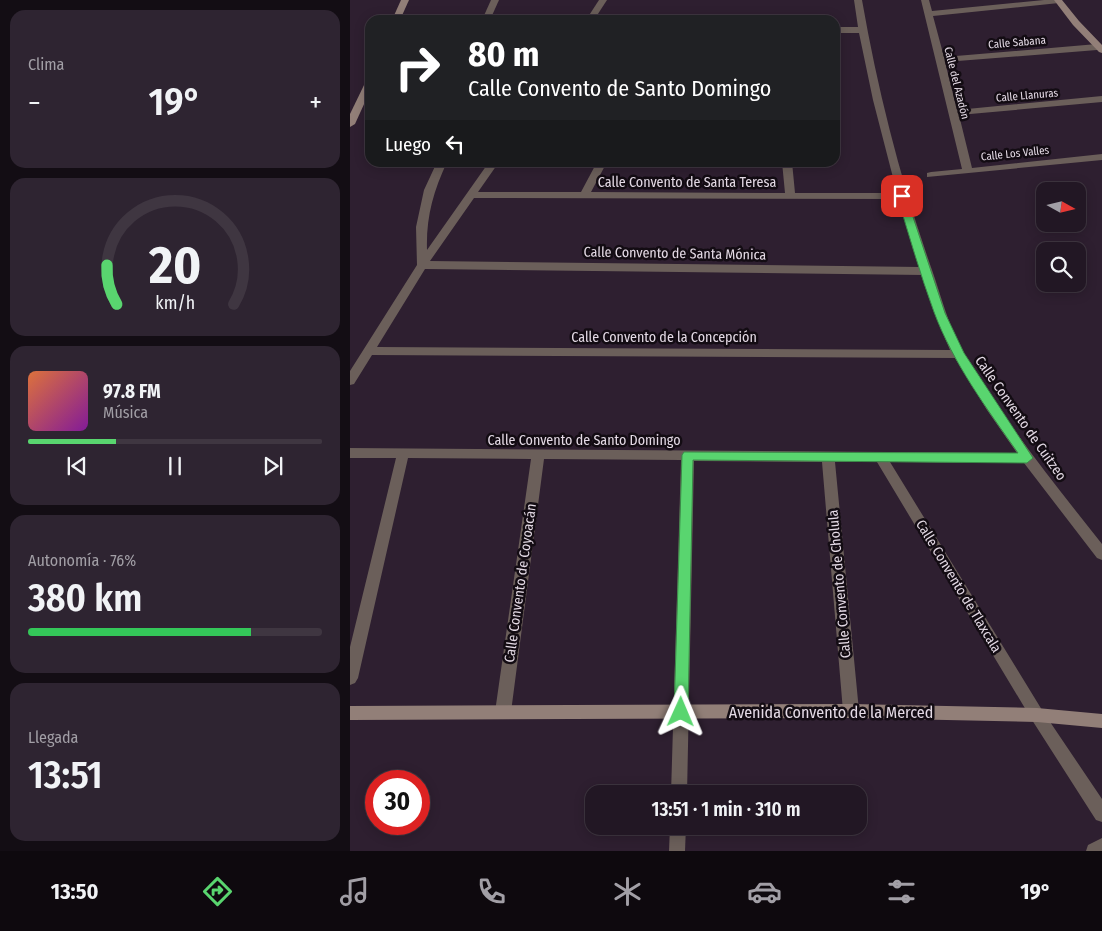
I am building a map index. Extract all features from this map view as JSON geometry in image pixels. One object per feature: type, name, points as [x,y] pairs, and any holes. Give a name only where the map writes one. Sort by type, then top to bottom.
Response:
[{"type":"street","points":[[398,15],[405,0]]},
{"type":"street","points":[[488,15],[496,0]]},
{"type":"street","points":[[593,15],[603,0]]},
{"type":"street","name":"Calle Convento de Cuitzeo","points":[[858,0],[863,30],[902,196],[940,313],[959,354],[993,409],[1027,458],[1102,554]]},
{"type":"street","name":"Calle del Azadón","points":[[925,0],[968,171]]},
{"type":"street","points":[[928,14],[1058,0],[1099,48]]},
{"type":"street","points":[[840,30],[863,30]]},
{"type":"street","name":"Calle Sabana","points":[[940,60],[1099,48]]},
{"type":"street","points":[[350,124],[365,92]]},
{"type":"street","name":"Calle Llanuras","points":[[953,113],[1102,99]]},
{"type":"street","name":"Calle Los Valles","points":[[931,175],[1102,157]]},
{"type":"street","points":[[422,265],[421,227],[429,190],[440,167]]},
{"type":"street","points":[[350,381],[422,265],[491,167]]},
{"type":"street","points":[[584,196],[599,167]]},
{"type":"street","points":[[787,167],[790,196]]},
{"type":"street","name":"Calle Convento de Santa Teresa","points":[[472,195],[902,196]]},
{"type":"street","name":"Calle Convento de Santa Mónica","points":[[422,265],[927,272]]},
{"type":"street","name":"Calle Convento de la Concepción","points":[[369,351],[959,354]]},
{"type":"street","name":"Calle Convento de Santo Domingo","points":[[350,453],[1027,458]]},
{"type":"street","points":[[350,678],[402,454]]},
{"type":"street","name":"Calle Convento de Coyoacán","points":[[503,712],[538,455]]},
{"type":"street","points":[[679,785],[688,455]]},
{"type":"street","name":"Calle Convento de Cholula","points":[[828,457],[851,711]]},
{"type":"street","name":"Calle Convento de Tlaxcala","points":[[881,458],[1036,715],[1102,814]]},
{"type":"street","name":"Avenida Convento de la Merced","points":[[350,713],[851,711],[1036,715],[1102,720]]},
{"type":"street","points":[[677,851],[678,835]]},
{"type":"street","points":[[1094,851],[1102,846]]},
{"type":"route","points":[[681,712],[688,455],[1027,458],[993,409],[959,354],[940,313],[902,196]]}]
